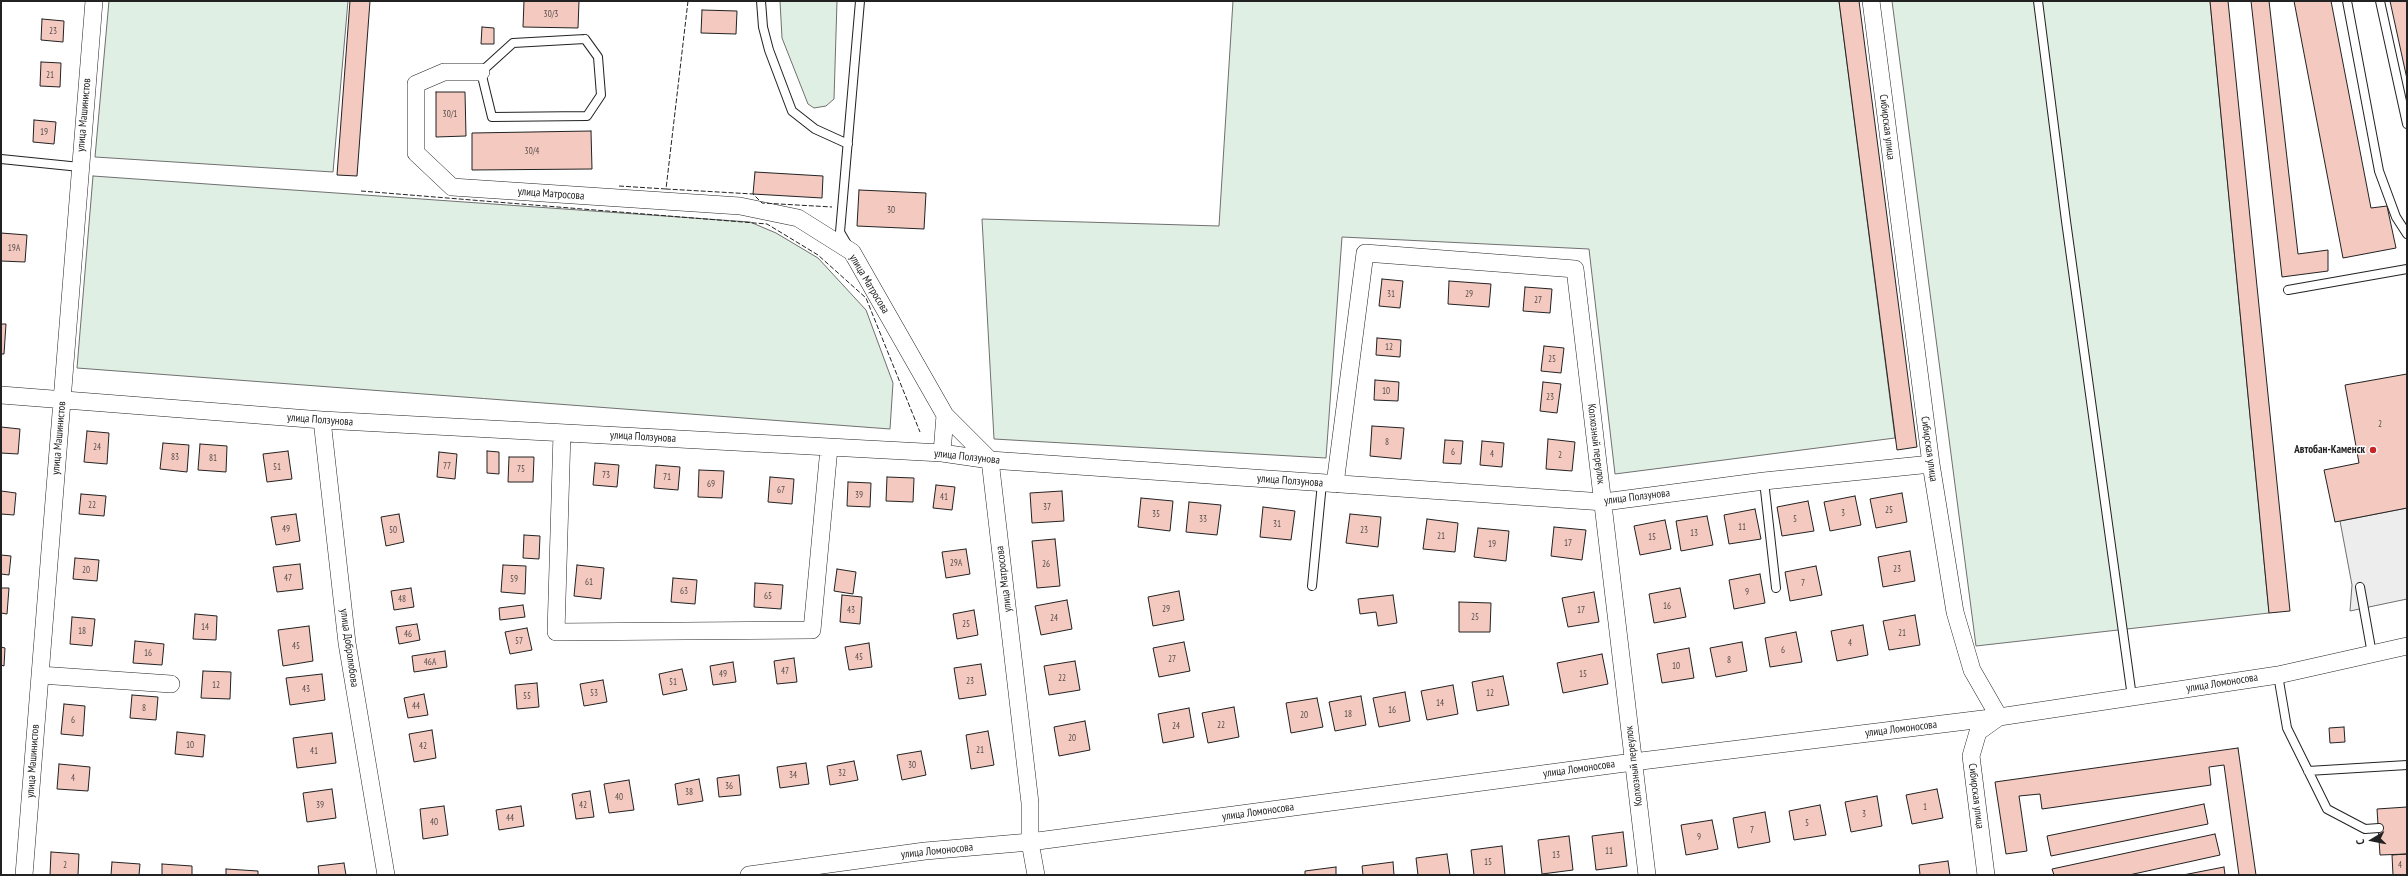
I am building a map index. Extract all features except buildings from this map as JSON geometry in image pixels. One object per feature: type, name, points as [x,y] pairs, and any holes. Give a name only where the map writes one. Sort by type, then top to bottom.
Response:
[{"type":"street","name":"улица Машинистов","points":[[24,875],[94,1]]},
{"type":"street","name":"Сибирская улица","points":[[1871,1],[1931,464],[1955,612],[1972,670],[1999,717],[1978,732],[1971,756],[1986,875]]},
{"type":"street","name":"улица Матросова","points":[[481,72],[444,72],[416,84],[416,152],[452,187],[740,206],[798,218],[852,252],[945,415],[990,460],[1030,803],[1030,842],[1036,875]]},
{"type":"street","name":"Колхозный переулок","points":[[1329,483],[1366,253],[1575,269],[1604,502],[1647,875]]},
{"type":"street","name":"улица Ползунова","points":[[1,395],[322,420],[942,454],[990,460],[1604,502],[1764,481],[1931,464]]},
{"type":"street","points":[[942,454],[945,415]]},
{"type":"street","name":"улица Добролюбова","points":[[322,420],[347,643],[386,875]]},
{"type":"street","points":[[562,433],[556,632],[812,630],[829,448]]},
{"type":"street","name":"улица Ломоносова","points":[[749,875],[925,851],[1030,842],[1633,762],[1999,717],[2278,675],[2407,646]]},
{"type":"street","points":[[40,675],[171,684]]},
{"type":"lane","points":[[761,1],[763,27],[769,50],[792,111],[814,129],[848,144]]},
{"type":"lane","points":[[852,252],[840,232],[860,1]]},
{"type":"lane","points":[[2038,1],[2066,221],[2132,697]]},
{"type":"lane","points":[[2347,1],[2379,171],[2396,217],[2407,234]]},
{"type":"lane","points":[[2380,1],[2407,124]]},
{"type":"lane","points":[[586,39],[598,57],[601,95],[586,116],[492,117],[481,72],[513,43],[586,39]]},
{"type":"lane","points":[[1,159],[80,166]]},
{"type":"lane","points":[[2288,290],[2407,269]]},
{"type":"lane","points":[[1764,481],[1776,588]]},
{"type":"lane","points":[[1312,586],[1329,483]]},
{"type":"lane","points":[[2360,587],[2372,654]]},
{"type":"lane","points":[[2278,675],[2287,728],[2327,809],[2365,829],[2379,828]]},
{"type":"lane","points":[[2308,771],[2407,765]]},
{"type":"green space","points":[[109,1],[348,1],[333,172],[95,157]]},
{"type":"green space","points":[[780,1],[837,1],[834,99],[826,106],[814,108],[808,104],[782,38]]},
{"type":"green space","points":[[1233,1],[1839,1],[1895,438],[1615,474],[1589,249],[1342,237],[1326,458],[994,439],[982,219],[1219,226]]},
{"type":"green space","points":[[1892,1],[2210,1],[2269,613],[1976,646]]},
{"type":"green space","points":[[93,176],[750,222],[776,233],[818,258],[866,310],[893,383],[890,429],[77,368]]},
{"type":"shaded area","points":[[2407,508],[2407,599],[2350,611],[2352,585],[2340,521]]},
{"type":"fence","points":[[688,1],[666,189],[753,194],[762,203],[832,207]]},
{"type":"fence","points":[[619,186],[666,189]]},
{"type":"fence","points":[[361,191],[767,224],[818,255],[866,298],[920,432]]},
{"type":"place","name":"Автобан-Каменск","points":[[2373,450]]}]
